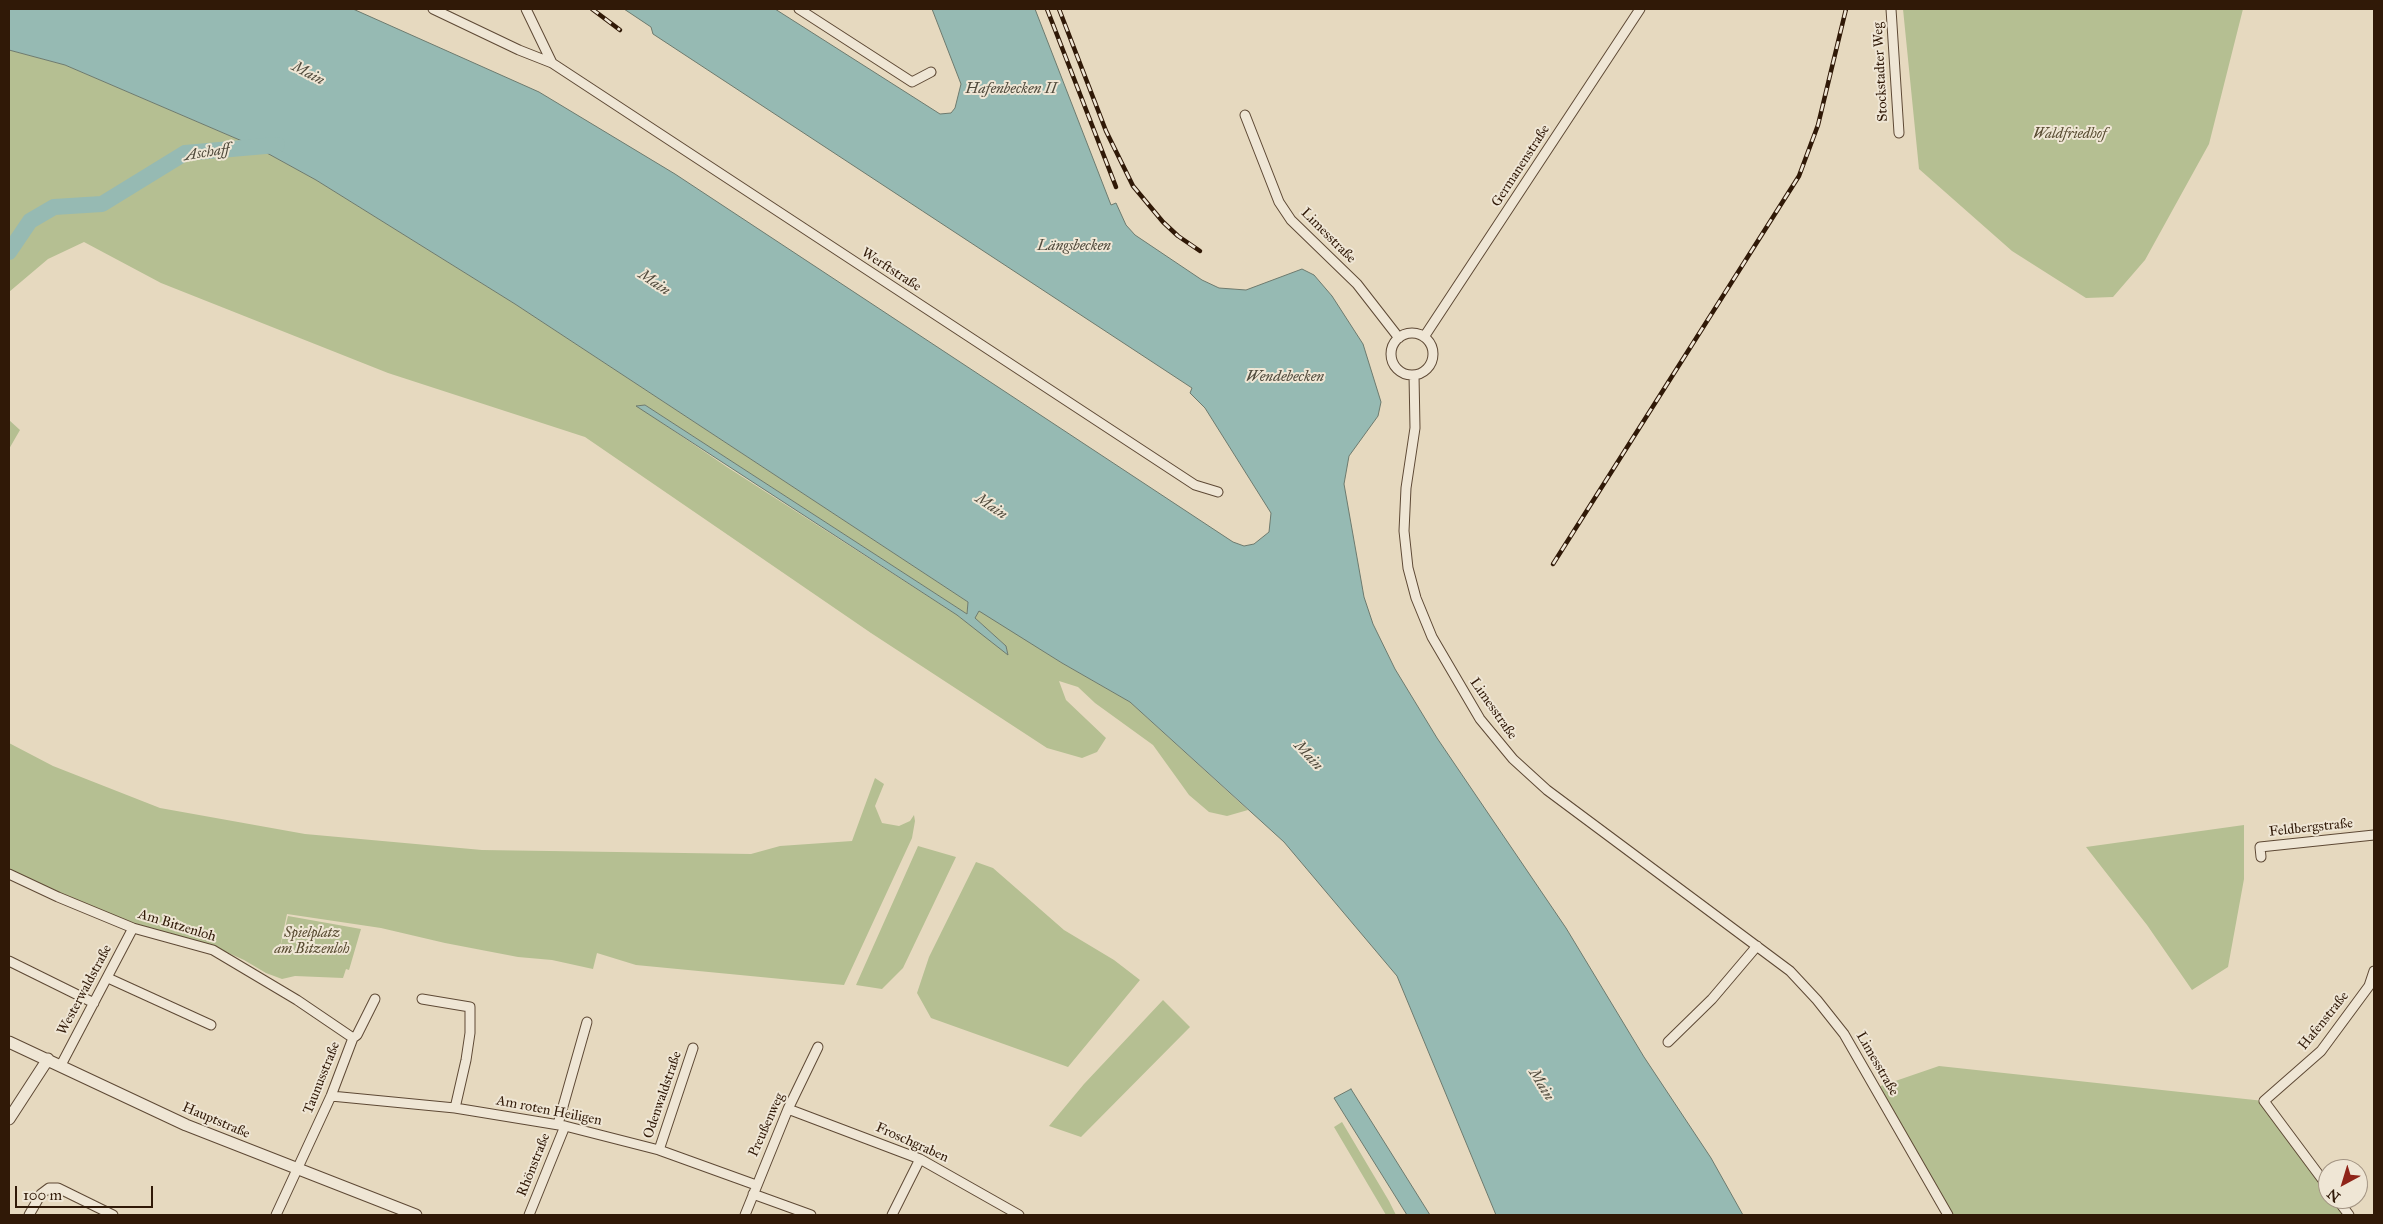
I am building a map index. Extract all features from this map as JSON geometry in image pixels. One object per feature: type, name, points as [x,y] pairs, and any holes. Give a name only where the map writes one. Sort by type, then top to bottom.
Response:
[{"type":"street","name":"Werftstraße","points":[[433,9],[519,50],[552,63],[1195,485],[1218,492]]},
{"type":"street","points":[[526,9],[552,63]]},
{"type":"street","points":[[799,9],[912,82],[931,72]]},
{"type":"street","name":"Germanenstraße","points":[[1424,337],[1640,9]]},
{"type":"street","name":"Stockstadter Weg","points":[[1892,9],[1899,133]]},
{"type":"street","name":"Limesstraße","points":[[1245,115],[1279,202],[1291,220],[1357,284],[1399,338]]},
{"type":"street","points":[[1410,334],[1424,337],[1432,347],[1433,360],[1426,370],[1414,375],[1402,372],[1393,362],[1392,349],[1399,338],[1410,334]]},
{"type":"street","name":"Limesstraße","points":[[1414,375],[1414,428],[1406,488],[1404,531],[1408,568],[1424,620],[1459,684],[1496,740],[1547,790],[1790,971],[1817,1000],[1844,1034],[1948,1215]]},
{"type":"street","name":"Feldbergstraße","points":[[2261,857],[2260,847],[2374,835]]},
{"type":"street","name":"Am Bitzenloh","points":[[9,874],[58,898],[133,928],[213,950],[282,990],[352,1038]]},
{"type":"street","name":"Westerwaldstraße","points":[[60,1066],[133,928]]},
{"type":"street","points":[[1668,1042],[1712,999],[1757,946]]},
{"type":"street","points":[[9,962],[94,1003]]},
{"type":"street","name":"Hafenstraße","points":[[2318,1174],[2264,1102],[2321,1052],[2372,986],[2374,971]]},
{"type":"street","points":[[108,978],[212,1025]]},
{"type":"street","name":"Taunusstraße","points":[[276,1215],[331,1096],[352,1038],[357,1035],[375,999]]},
{"type":"street","points":[[422,999],[470,1007],[470,1033],[466,1060],[455,1108]]},
{"type":"street","name":"Rhönstraße","points":[[529,1215],[562,1125],[587,1022]]},
{"type":"street","name":"Hauptstraße","points":[[9,1042],[186,1125],[416,1215]]},
{"type":"street","name":"Preußenweg","points":[[745,1215],[788,1110],[818,1047]]},
{"type":"street","name":"Odenwaldstraße","points":[[659,1150],[694,1048]]},
{"type":"street","points":[[9,1119],[48,1059]]},
{"type":"street","name":"Am roten Heiligen","points":[[331,1096],[455,1108],[562,1125],[659,1150],[756,1185]]},
{"type":"street","name":"Froschgraben","points":[[788,1110],[920,1159],[1019,1215]]},
{"type":"street","points":[[892,1215],[920,1159]]},
{"type":"street","points":[[29,1215],[41,1194],[49,1188],[58,1188],[112,1215]]},
{"type":"street","points":[[753,1194],[811,1215]]},
{"type":"green space","name":"Waldfriedhof","points":[[1903,9],[2243,9],[2209,144],[2145,260],[2113,297],[2086,298],[2012,251],[1919,169]]},
{"type":"green space","points":[[9,50],[65,65],[256,147],[316,180],[515,304],[968,602],[967,614],[645,405],[637,406],[727,467],[957,615],[1008,654],[1006,646],[975,618],[979,610],[1062,663],[1130,702],[1248,810],[1227,816],[1209,812],[1189,795],[1153,745],[1095,703],[1078,687],[1059,681],[1066,700],[1106,738],[1097,752],[1082,758],[1047,748],[871,633],[585,437],[388,373],[161,283],[84,242],[48,259],[9,292]]},
{"type":"green space","points":[[9,420],[20,430],[9,449]]},
{"type":"green space","name":"Spielplatz am Bitzenloh","points":[[9,743],[53,766],[160,808],[305,834],[482,850],[751,854],[780,846],[852,841],[875,778],[884,784],[875,806],[882,823],[899,826],[910,821],[914,815],[915,821],[912,838],[844,985],[636,965],[597,953],[593,969],[552,960],[518,957],[445,943],[381,928],[287,914],[279,952],[288,916],[361,929],[349,970],[346,969],[343,978],[295,976],[282,979],[208,944],[134,923],[86,905],[9,869]]},
{"type":"green space","points":[[2244,825],[2244,879],[2228,967],[2192,990],[2147,925],[2086,847]]},
{"type":"green space","points":[[918,846],[956,857],[903,968],[882,989],[856,985]]},
{"type":"green space","points":[[976,862],[993,868],[1064,930],[1114,960],[1140,980],[1068,1067],[931,1018],[917,993],[929,957]]},
{"type":"green space","points":[[1163,1000],[1190,1027],[1081,1137],[1049,1126],[1084,1084]]},
{"type":"green space","points":[[1939,1066],[2264,1101],[2318,1174],[2318,1209],[2344,1209],[2349,1215],[1948,1215],[1875,1088]]},
{"type":"green space","points":[[1342,1122],[1396,1215],[1386,1215],[1334,1127]]},
{"type":"water","points":[[9,9],[353,9],[539,92],[675,174],[1233,542],[1244,546],[1254,544],[1269,532],[1271,513],[1205,408],[1190,393],[1192,388],[653,34],[651,27],[624,9],[775,9],[940,114],[951,113],[955,108],[961,84],[932,9],[1035,9],[1111,205],[1116,203],[1126,225],[1135,235],[1202,280],[1219,288],[1246,290],[1302,269],[1314,275],[1332,296],[1363,344],[1381,402],[1378,416],[1349,456],[1344,484],[1364,597],[1373,624],[1395,669],[1437,738],[1566,928],[1644,1057],[1711,1158],[1743,1215],[1496,1215],[1397,976],[1284,842],[1130,702],[1062,663],[979,611],[975,618],[1006,646],[1008,655],[957,615],[636,406],[645,405],[967,614],[968,602],[515,304],[316,180],[256,147],[65,65],[9,50]]},
{"type":"water","points":[[1351,1089],[1430,1215],[1407,1215],[1334,1098]]},
{"type":"waterway","name":"Aschaff","points":[[9,252],[30,221],[54,207],[102,204],[185,153],[277,145]]},
{"type":"railway","points":[[592,9],[620,30]]},
{"type":"railway","points":[[1047,9],[1116,187]]},
{"type":"railway","points":[[1059,9],[1106,131],[1133,186],[1163,222],[1178,236],[1200,251]]},
{"type":"railway","points":[[1553,564],[1799,176],[1818,125],[1846,9]]},
{"type":"water label","name":"Main","points":[[308,74]]},
{"type":"water label","name":"Hafenbecken II","points":[[1011,89]]},
{"type":"water label","name":"Längsbecken","points":[[1074,246]]},
{"type":"water label","name":"Main","points":[[654,283]]},
{"type":"water label","name":"Wendebecken","points":[[1285,377]]},
{"type":"water label","name":"Main","points":[[991,507]]},
{"type":"water label","name":"Main","points":[[1308,756]]},
{"type":"water label","name":"Main","points":[[1541,1085]]}]
